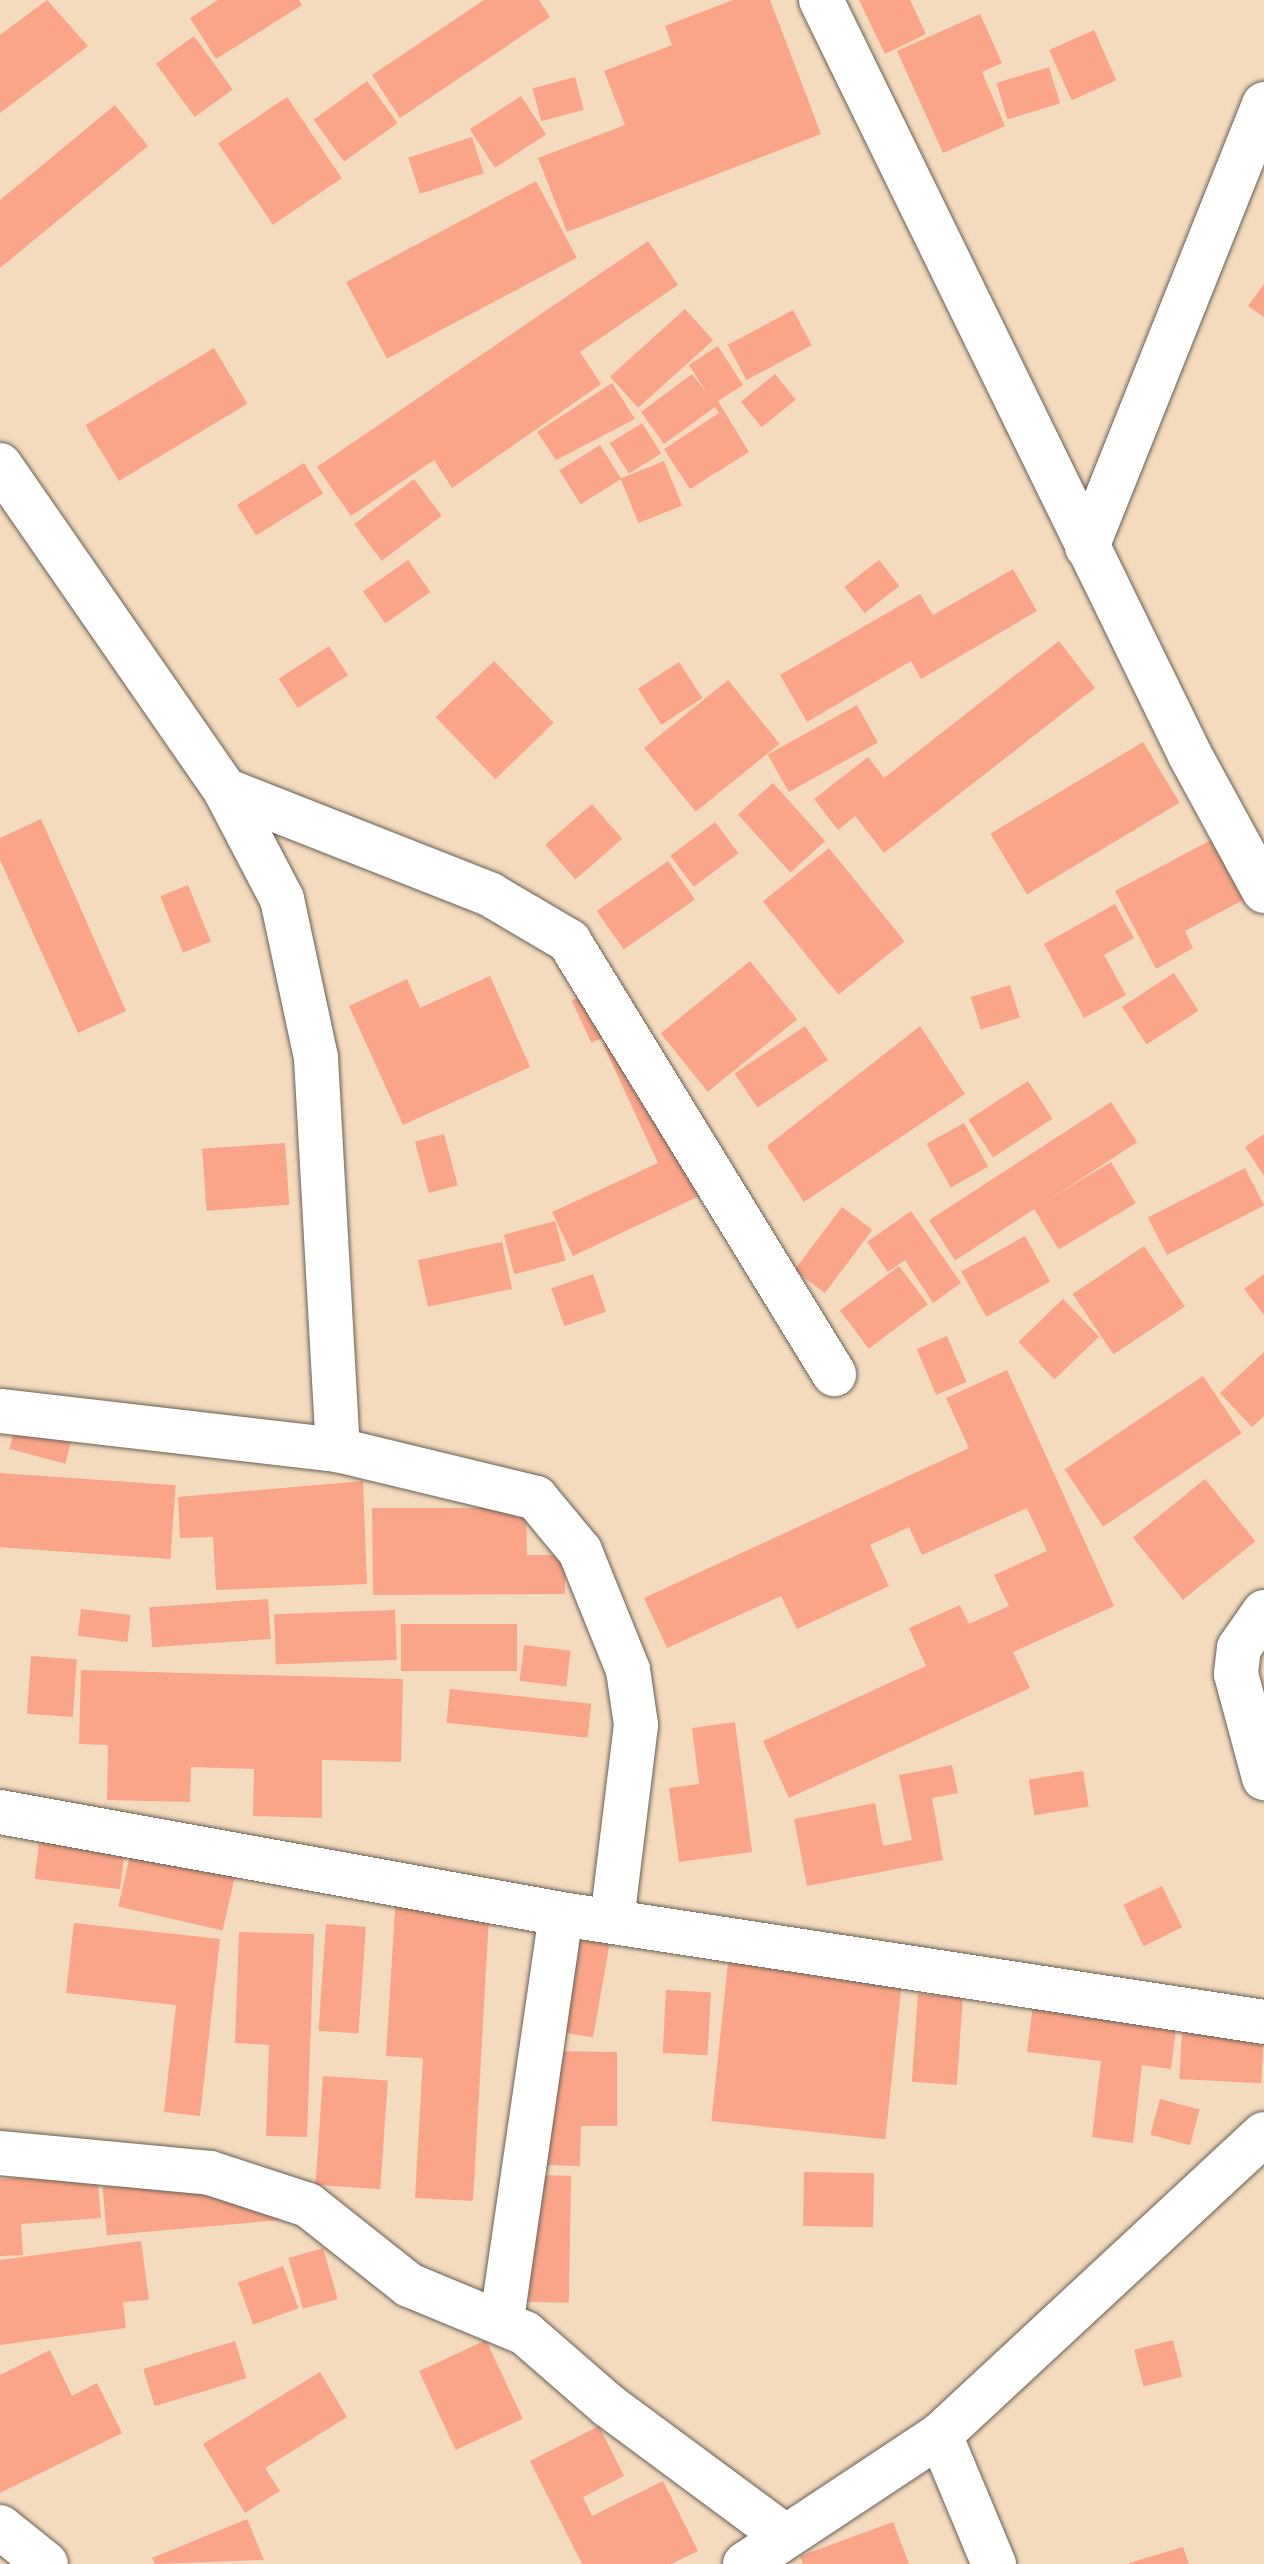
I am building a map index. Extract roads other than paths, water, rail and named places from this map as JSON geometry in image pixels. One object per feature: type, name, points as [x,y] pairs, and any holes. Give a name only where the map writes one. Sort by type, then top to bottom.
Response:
[{"type":"street","points":[[821,0],[1087,547],[1264,891]]},
{"type":"street","points":[[1087,547],[1264,104]]},
{"type":"street","points":[[0,465],[225,790],[282,899],[311,1009],[338,1450]]},
{"type":"street","points":[[225,790],[491,895],[569,941],[834,1374]]},
{"type":"street","points":[[0,1411],[338,1450],[536,1498],[580,1551],[628,1670],[636,1725],[612,1921]]},
{"type":"street","points":[[1264,1612],[1239,1648],[1236,1674],[1264,1778]]},
{"type":"street","points":[[0,1812],[561,1914],[1264,2022]]},
{"type":"street","points":[[502,2319],[561,1914]]},
{"type":"street","points":[[745,2564],[782,2534],[940,2435],[1264,2134]]},
{"type":"street","points":[[0,2153],[230,2177],[308,2205],[409,2285],[502,2319],[782,2534]]},
{"type":"street","points":[[940,2435],[994,2564]]},
{"type":"street","points":[[0,2527],[46,2564]]}]
